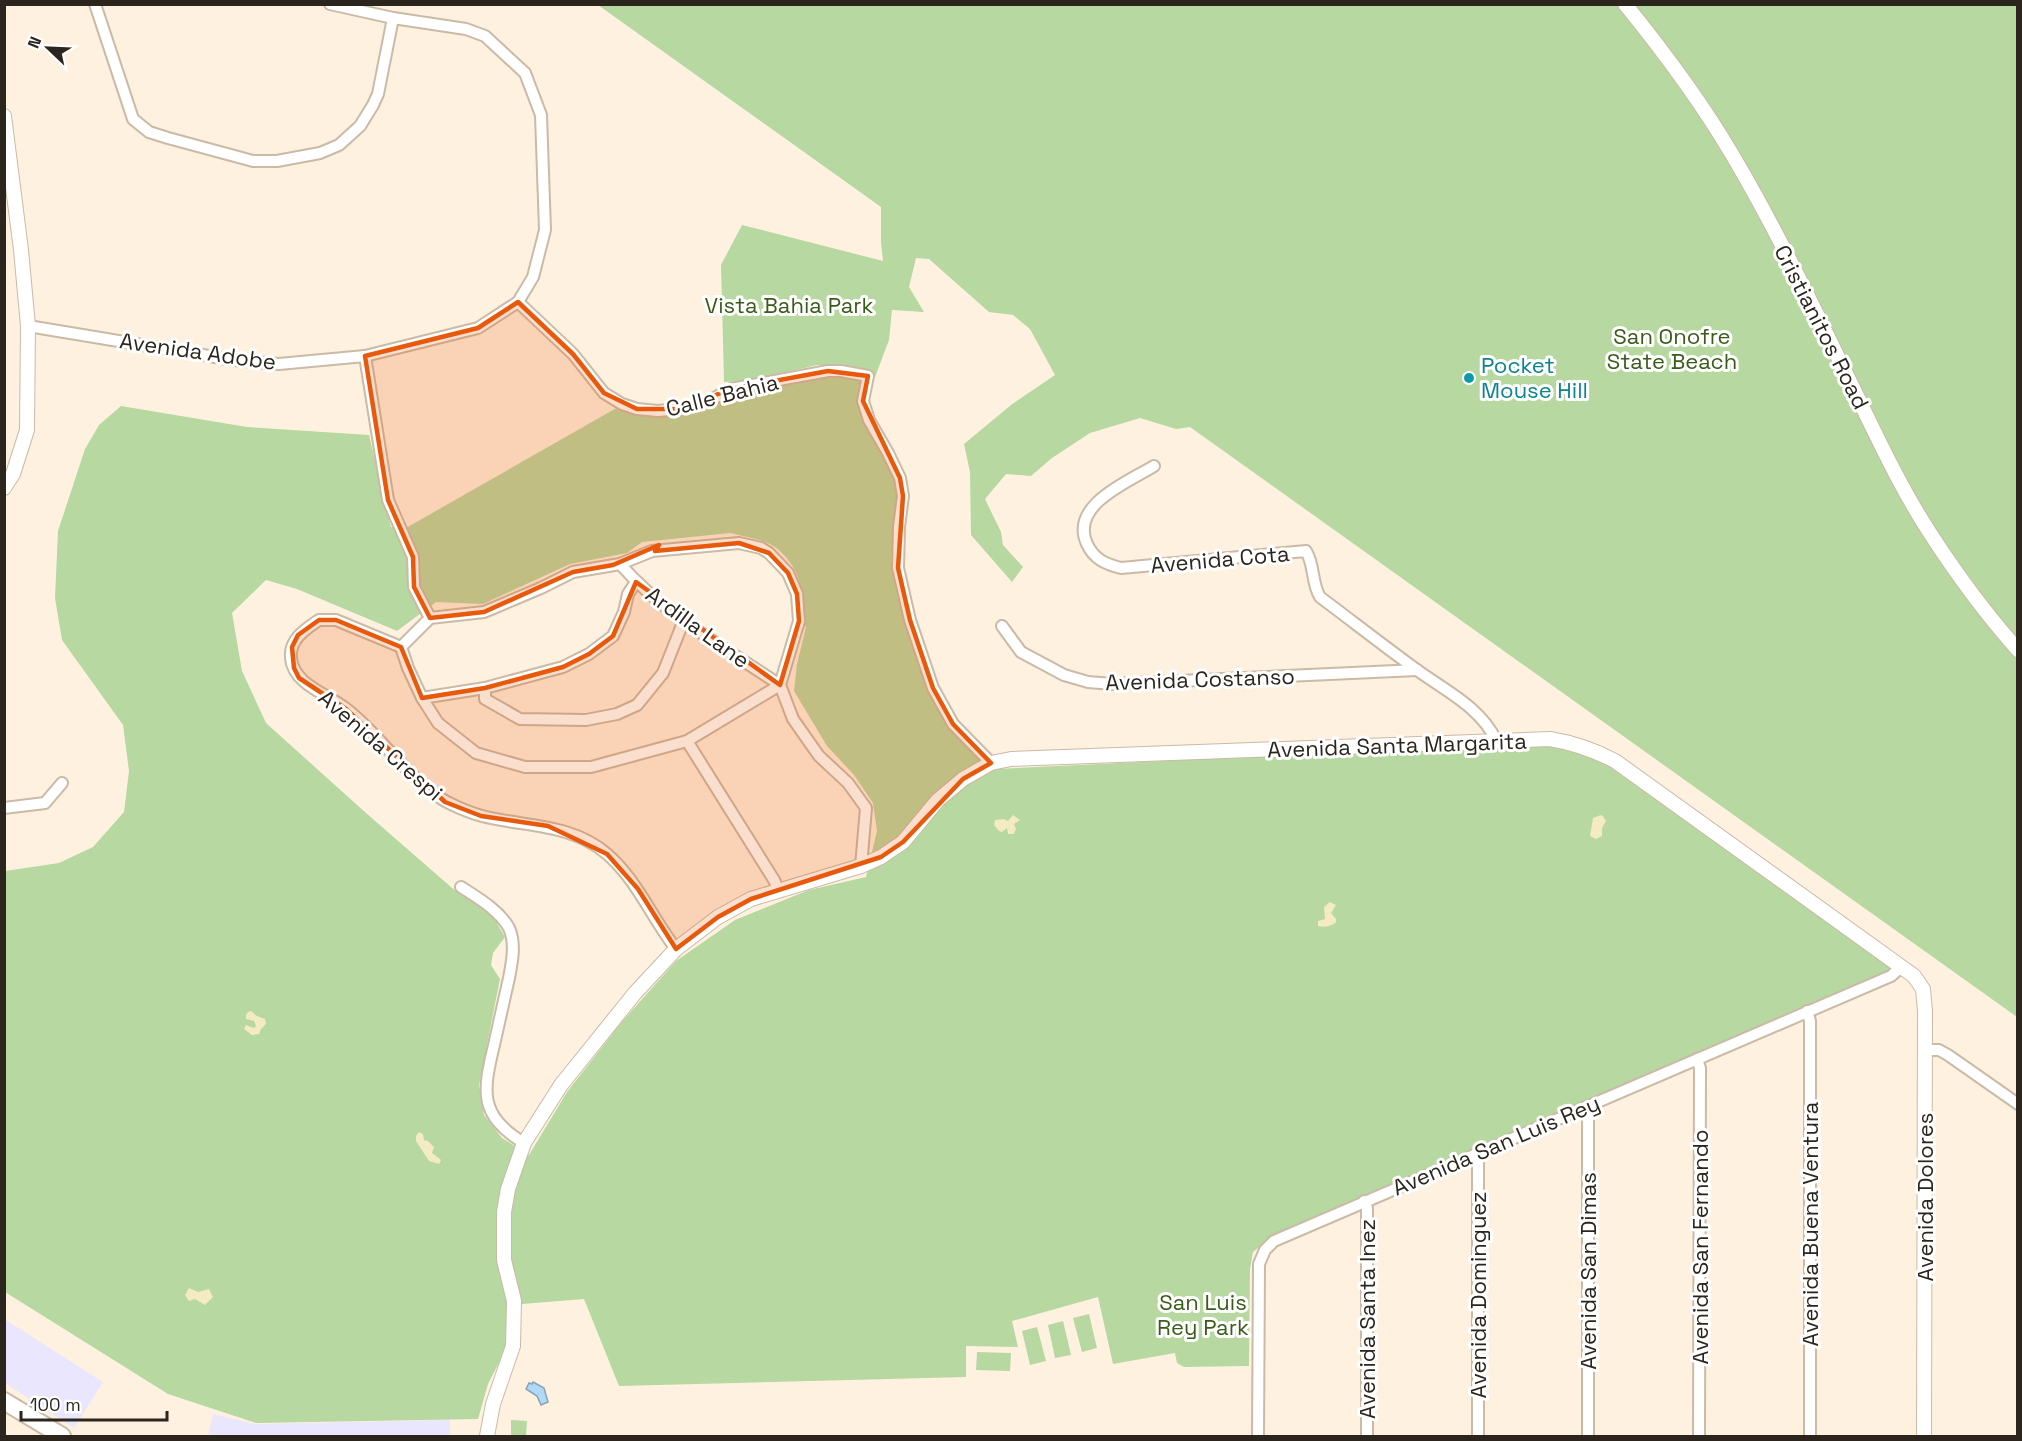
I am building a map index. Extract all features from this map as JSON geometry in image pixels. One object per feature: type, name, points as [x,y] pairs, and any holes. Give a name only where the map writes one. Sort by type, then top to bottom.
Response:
[{"type":"main road","points":[[4,1401],[62,1437]]},
{"type":"street","points":[[95,4],[133,119],[149,132],[253,160],[277,161],[320,153],[339,145],[360,126],[378,94],[393,18]]},
{"type":"street","name":"Avenida Adobe","points":[[28,326],[234,360],[279,364],[366,356],[478,328],[518,302],[533,277],[545,230],[542,115],[525,73],[485,36],[465,29],[393,18],[330,4]]},
{"type":"street","name":"Cristianitos Road","points":[[1625,4],[1707,113],[1734,156],[1794,268],[1883,450],[1928,530],[1976,598],[2018,650]]},
{"type":"street","points":[[4,116],[28,326],[27,430],[13,474],[4,488]]},
{"type":"street","name":"Calle Bahia","points":[[518,302],[573,354],[604,393],[622,404],[637,409],[658,411],[680,409],[709,400],[731,389],[828,371],[868,376],[863,401],[869,420],[900,478],[903,496],[899,527],[898,568],[910,620],[933,688],[953,724],[991,763]]},
{"type":"street","points":[[366,356],[388,500],[413,556],[414,587],[430,618]]},
{"type":"street","name":"Avenida Cota","points":[[1154,466],[1095,502],[1086,516],[1084,531],[1086,543],[1094,556],[1105,564],[1120,568],[1306,551],[1312,560],[1314,585],[1320,597],[1472,709],[1489,725],[1496,740]]},
{"type":"street","points":[[780,685],[687,741],[591,767],[525,767],[476,753],[438,723],[422,698],[408,668],[402,647],[430,618],[484,612],[573,572],[620,564],[652,551],[733,543],[749,544],[769,553],[788,573],[797,594],[799,621],[780,685],[794,719],[819,756],[848,783],[866,808],[861,866]]},
{"type":"street","name":"Ardilla Lane","points":[[620,564],[636,582],[684,620],[780,685]]},
{"type":"street","points":[[422,698],[485,687],[563,667],[589,654],[613,636],[624,612],[628,594],[636,582]]},
{"type":"street","name":"Avenida Crespi","points":[[402,647],[336,620],[319,620],[298,635],[292,647],[291,657],[299,678],[345,709],[376,736],[396,761],[445,802],[481,816],[548,826],[580,837],[607,854],[638,889],[676,949]]},
{"type":"street","points":[[485,687],[485,699],[519,719],[586,720],[617,714],[637,705],[663,673],[684,620]]},
{"type":"street","name":"Avenida Costanso","points":[[1002,626],[1022,652],[1064,675],[1088,682],[1113,684],[1417,670]]},
{"type":"street","name":"Avenida Santa Margarita","points":[[487,1437],[493,1404],[513,1346],[514,1301],[504,1260],[503,1223],[508,1189],[524,1143],[561,1085],[635,993],[676,949],[718,917],[752,899],[861,866],[881,857],[903,842],[938,800],[963,779],[991,763],[1011,759],[1496,740],[1569,742],[1592,749],[1615,761],[1901,967]]},
{"type":"street","points":[[687,741],[779,891]]},
{"type":"street","points":[[4,808],[45,803],[62,783]]},
{"type":"street","points":[[461,887],[503,919],[513,940],[512,962],[487,1071],[486,1092],[493,1115],[503,1127],[524,1143]]},
{"type":"street","name":"Avenida San Luis Rey","points":[[1258,1437],[1259,1264],[1265,1250],[1274,1241],[1891,976],[1901,967]]},
{"type":"street","name":"Avenida Dolores","points":[[1901,967],[1917,979],[1923,989],[1925,1011],[1924,1437]]},
{"type":"street","name":"Avenida Buena Ventura","points":[[1807,1011],[1810,1021],[1810,1437]]},
{"type":"street","points":[[1925,1050],[1939,1050],[1948,1054],[2018,1104]]},
{"type":"street","name":"Avenida San Fernando","points":[[1697,1059],[1700,1068],[1699,1437]]},
{"type":"street","name":"Avenida San Dimas","points":[[1585,1107],[1588,1114],[1588,1437]]},
{"type":"street","name":"Avenida Dominguez","points":[[1476,1154],[1478,1163],[1478,1437]]},
{"type":"street","name":"Avenida Santa Inez","points":[[1364,1201],[1367,1208],[1367,1437]]},
{"type":"highlighted area","points":[[518,302],[573,354],[604,393],[637,409],[680,409],[731,389],[828,371],[868,376],[863,401],[900,478],[903,496],[898,568],[910,620],[933,688],[953,724],[991,763],[963,779],[903,842],[881,857],[751,899],[718,917],[676,949],[638,889],[607,854],[548,826],[481,816],[445,802],[346,709],[299,678],[294,668],[292,647],[298,635],[319,620],[336,620],[401,647],[422,698],[485,688],[563,667],[589,654],[613,636],[636,582],[780,685],[799,621],[797,594],[788,573],[769,553],[739,543],[655,551],[659,545],[613,565],[573,572],[484,612],[430,618],[414,587],[413,557],[388,500],[365,356],[478,328]]},
{"type":"shaded area","points":[[4,1319],[103,1382],[74,1428],[5,1383]]},
{"type":"shaded area","points":[[213,1414],[255,1424],[450,1420],[450,1436],[208,1436]]},
{"type":"green space","name":"San Onofre State Beach","points":[[598,5],[2017,5],[2017,1017],[1190,427],[1176,429],[1140,418],[1090,433],[1052,458],[1031,476],[1006,474],[985,499],[1001,532],[1003,545],[1023,567],[1012,582],[971,535],[970,472],[964,444],[1011,405],[1055,375],[1030,329],[1013,315],[989,312],[929,259],[916,258],[909,287],[924,312],[892,310],[889,340],[875,377],[846,365],[817,365],[749,381],[724,382],[721,265],[742,225],[883,261],[881,207]]},
{"type":"green space","name":"San Luis Rey Park","points":[[833,376],[862,381],[859,404],[894,473],[897,499],[891,562],[918,662],[945,723],[996,769],[1369,751],[1562,747],[1604,762],[1894,970],[1272,1237],[1253,1252],[1250,1269],[1249,1366],[1184,1367],[1177,1363],[1175,1353],[1113,1364],[1098,1297],[1012,1321],[1018,1347],[966,1346],[966,1377],[619,1386],[584,1299],[510,1305],[505,1351],[488,1384],[478,1419],[256,1423],[168,1394],[5,1292],[5,871],[59,863],[93,847],[124,812],[129,771],[123,725],[62,640],[55,598],[58,531],[85,449],[99,425],[121,406],[247,427],[369,435],[391,527],[406,528],[620,406],[649,416],[691,413],[729,395],[806,379]],"holes":[[[730,533],[760,540],[775,547],[790,562],[799,580],[803,601],[802,622],[806,627],[797,664],[794,691],[827,746],[854,775],[873,803],[877,831],[866,877],[809,890],[735,920],[676,961],[621,1023],[567,1092],[529,1155],[502,1138],[484,1115],[479,1085],[500,979],[491,965],[493,953],[505,937],[491,913],[459,894],[266,723],[242,671],[232,613],[266,580],[297,589],[397,631],[436,602],[483,604],[570,564],[627,553],[642,542]]]},
{"type":"green space","points":[[1089,1314],[1097,1348],[1082,1352],[1073,1318]]},
{"type":"green space","points":[[1063,1321],[1071,1355],[1055,1358],[1048,1325]]},
{"type":"green space","points":[[1037,1327],[1046,1361],[1030,1365],[1022,1331]]},
{"type":"green space","points":[[977,1352],[1011,1353],[1010,1371],[976,1370]]},
{"type":"green space","points":[[511,1420],[527,1421],[526,1436],[511,1436]]},
{"type":"sand","points":[[1013,815],[1020,820],[1014,824],[1016,829],[1014,834],[1008,834],[1007,828],[1002,832],[999,831],[994,825],[995,820],[1008,821]]},
{"type":"sand","points":[[1601,815],[1606,821],[1602,828],[1602,836],[1596,839],[1590,836],[1593,818]]},
{"type":"sand","points":[[1330,902],[1336,905],[1331,913],[1336,922],[1333,925],[1318,926],[1318,921],[1325,919],[1324,907]]},
{"type":"sand","points":[[251,1011],[265,1019],[266,1024],[259,1034],[252,1035],[244,1029],[246,1025],[254,1028],[256,1026],[254,1021],[246,1019],[248,1012]]},
{"type":"sand","points":[[419,1132],[423,1134],[424,1140],[434,1147],[432,1153],[441,1160],[439,1164],[429,1161],[416,1141]]},
{"type":"sand","points":[[189,1288],[198,1292],[209,1289],[213,1297],[205,1305],[195,1299],[189,1301],[185,1295]]},
{"type":"water","points":[[533,1382],[544,1388],[548,1402],[541,1405],[537,1396],[526,1389],[529,1383]]},
{"type":"place","name":"Pocket Mouse Hill","points":[[1469,378]]},
{"type":"park label","name":"Vista Bahia Park","points":[[789,305]]}]
